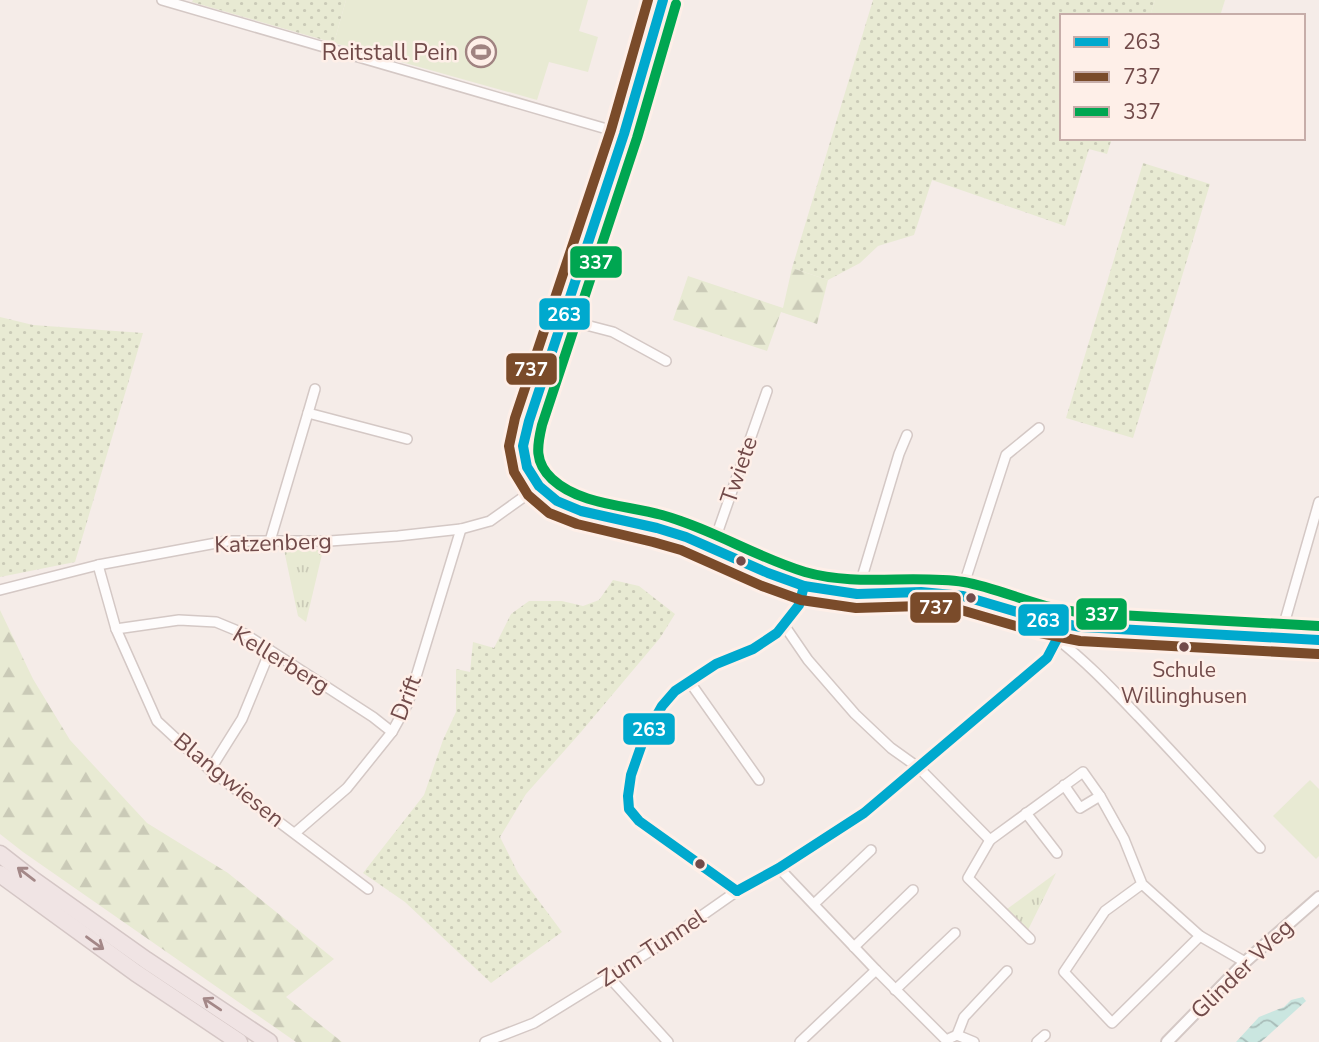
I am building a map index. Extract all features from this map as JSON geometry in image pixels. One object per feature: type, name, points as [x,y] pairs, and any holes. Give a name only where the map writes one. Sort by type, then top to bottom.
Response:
[{"type":"highway","points":[[0,854],[146,960],[269,1042]]},
{"type":"highway","points":[[0,874],[136,973],[239,1042]]},
{"type":"street","points":[[162,0],[624,134]]},
{"type":"street","points":[[663,0],[624,134],[529,421],[523,446],[527,467],[538,486],[557,501],[581,511],[657,528],[804,586],[857,594],[921,592],[963,596],[1035,618],[1081,627],[1319,640]]},
{"type":"street","points":[[564,319],[613,332],[666,360]]},
{"type":"street","points":[[270,541],[315,389]]},
{"type":"street","name":"Twiete","points":[[712,548],[767,391]]},
{"type":"street","points":[[308,413],[407,439]]},
{"type":"street","points":[[963,596],[965,581],[1006,455],[1039,428]]},
{"type":"street","points":[[857,594],[907,435]]},
{"type":"street","name":"Katzenberg","points":[[0,590],[98,565],[227,541],[330,541],[461,529],[490,520],[538,486]]},
{"type":"street","points":[[1280,638],[1319,502]]},
{"type":"street","name":"Drift","points":[[296,833],[347,788],[392,732],[408,704],[461,529]]},
{"type":"street","name":"Blangwiesen","points":[[98,565],[116,629],[156,721],[210,770],[368,889]]},
{"type":"street","points":[[737,891],[639,821],[629,809],[631,775],[644,738],[675,691],[716,663],[753,649],[777,633],[799,605],[804,586]]},
{"type":"street","name":"Kellerberg","points":[[116,629],[179,620],[216,622],[245,634],[392,732]]},
{"type":"street","points":[[1058,623],[1057,639],[1077,654],[1113,691],[1260,848]]},
{"type":"street","points":[[784,625],[808,660],[855,714],[891,748],[919,768],[990,840]]},
{"type":"street","name":"Zum Tunnel","points":[[485,1042],[534,1023],[657,947],[737,891],[779,868],[864,813],[1047,658],[1057,639]]},
{"type":"street","points":[[210,770],[242,719],[270,650]]},
{"type":"street","points":[[689,681],[758,780]]},
{"type":"street","points":[[1030,939],[968,878],[990,840],[1083,772],[1100,796],[1124,840],[1142,884],[1200,936],[1245,962]]},
{"type":"street","points":[[1064,785],[1080,808],[1100,796]]},
{"type":"street","points":[[1026,813],[1057,853]]},
{"type":"street","points":[[814,904],[871,850]]},
{"type":"street","points":[[779,868],[945,1041],[957,1035],[964,1017],[1007,971]]},
{"type":"street","points":[[1142,884],[1105,911],[1064,972],[1112,1023],[1200,936]]},
{"type":"street","points":[[854,947],[913,890]]},
{"type":"street","name":"Glinder Weg","points":[[1167,1042],[1245,962],[1319,897]]},
{"type":"street","points":[[895,990],[955,933]]},
{"type":"street","points":[[800,1042],[876,970]]},
{"type":"street","points":[[609,977],[668,1042]]},
{"type":"street","points":[[957,1035],[974,1042]]},
{"type":"street","points":[[1037,1042],[1045,1035]]},
{"type":"green space","points":[[346,0],[334,43],[192,2]]},
{"type":"green space","name":"Reitstall Pein","points":[[346,0],[588,0],[579,31],[598,37],[588,72],[549,62],[537,100],[334,43]]},
{"type":"green space","points":[[873,0],[1155,0],[1151,14],[1060,14],[1060,140],[1111,140],[1107,154],[1089,149],[1065,226],[932,180],[914,235],[878,246],[860,263],[828,280],[792,268]]},
{"type":"green space","points":[[1155,0],[1225,0],[1221,14],[1151,14]]},
{"type":"green space","points":[[1143,163],[1210,184],[1133,438],[1066,418]]},
{"type":"green space","points":[[792,268],[828,280],[817,324],[781,312],[767,351],[673,320],[688,276],[783,308]]},
{"type":"green space","points":[[0,317],[33,325],[143,333],[75,562],[0,577]]},
{"type":"green space","points":[[284,550],[323,550],[306,622],[298,616]]},
{"type":"green space","points":[[613,580],[639,586],[675,614],[660,638],[526,794],[500,837],[518,873],[562,932],[491,983],[405,902],[363,873],[424,795],[456,712],[456,669],[470,672],[473,642],[494,648],[511,614],[529,601],[562,601],[583,606],[599,600]]},
{"type":"green space","points":[[0,610],[33,679],[70,740],[147,823],[228,873],[334,959],[286,997],[342,1042],[296,1042],[0,834]]},
{"type":"green space","points":[[1310,780],[1319,789],[1319,856],[1316,859],[1273,816]]},
{"type":"green space","points":[[1056,873],[1028,930],[1007,909]]},
{"type":"water","points":[[1303,997],[1306,1001],[1261,1042],[1236,1042],[1259,1017],[1284,1007],[1291,1000]]},
{"type":"transit line","name":"737","points":[[648,0],[611,130],[515,418],[509,446],[514,472],[528,495],[549,513],[577,524],[681,550],[801,600],[856,608],[921,606],[961,610],[1040,633],[1080,641],[1318,654]]},
{"type":"transit line","name":"263","points":[[663,0],[624,134],[529,421],[523,446],[527,467],[539,486],[557,501],[581,511],[686,537],[804,586],[857,594],[921,592],[963,596],[1044,620],[1081,627],[1319,640]]},
{"type":"transit line","name":"337","points":[[676,4],[637,138],[542,425],[538,454],[542,466],[552,479],[563,488],[590,499],[662,515],[787,566],[825,576],[864,580],[925,579],[964,582],[1046,606],[1083,613],[1319,626]]},
{"type":"transit line","name":"263","points":[[737,891],[639,821],[629,809],[631,775],[644,738],[662,706],[675,691],[716,664],[753,649],[777,633],[799,605],[804,586]]},
{"type":"transit line","name":"263","points":[[737,891],[779,868],[864,813],[1047,658],[1057,639],[1058,623]]},
{"type":"place","name":"Reitstall Pein","points":[[481,52]]},
{"type":"place","name":"Schule Willinghusen","points":[[1184,647]]}]
